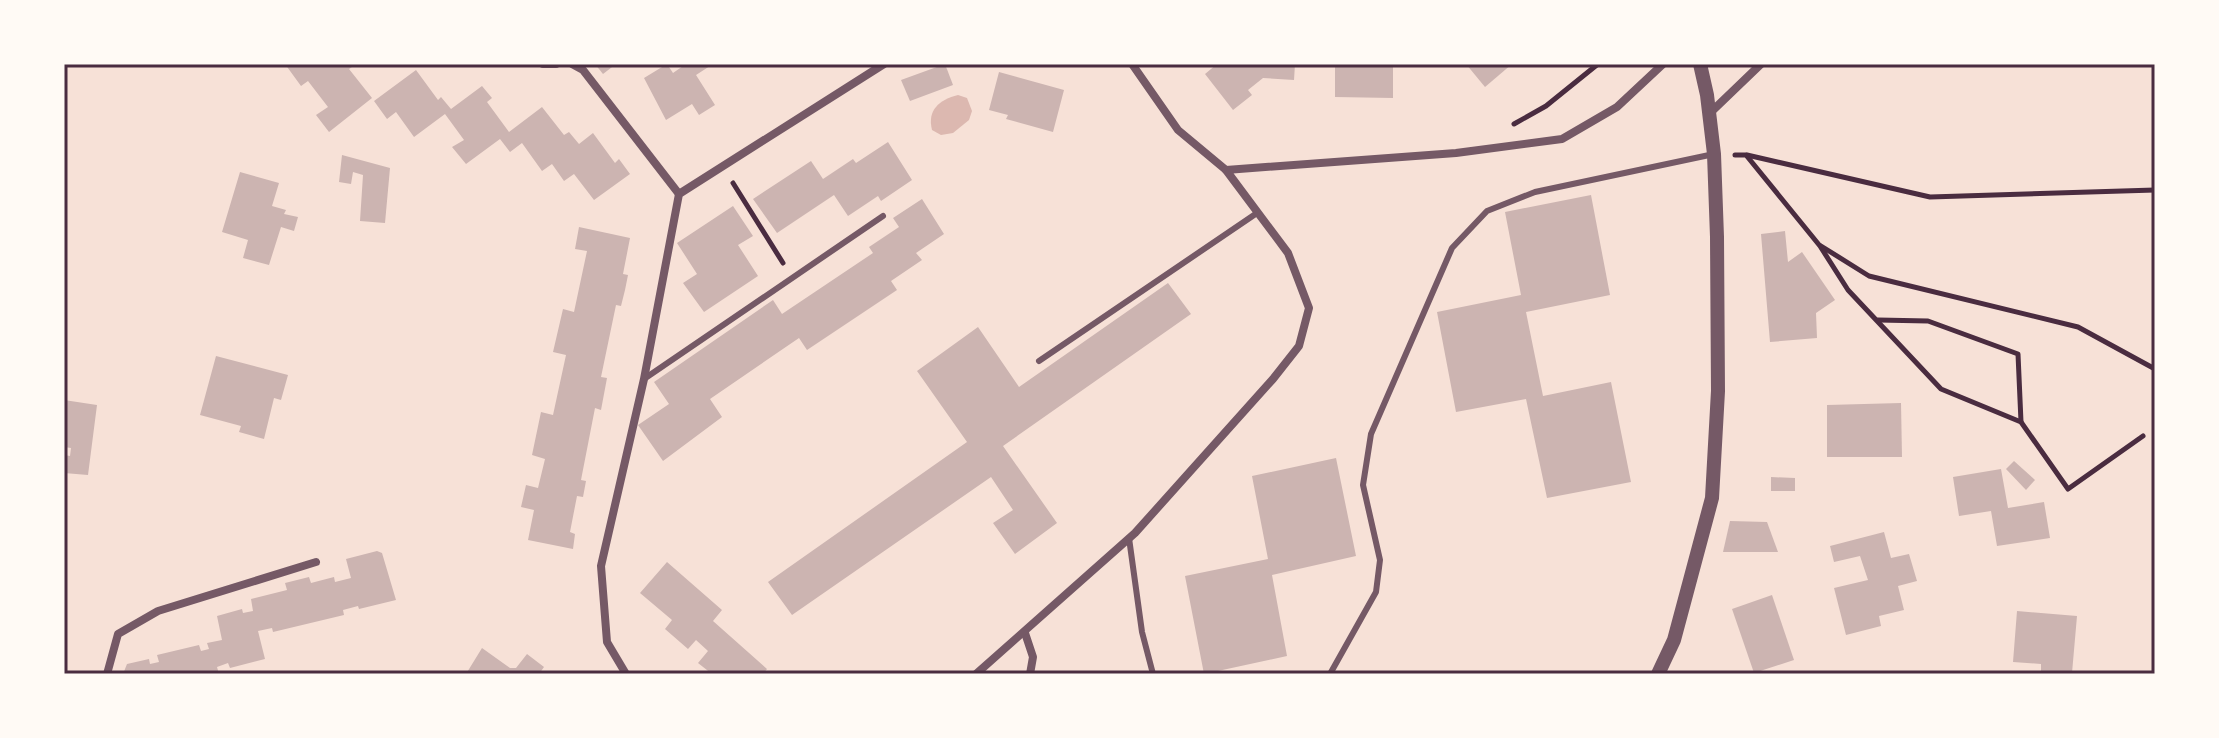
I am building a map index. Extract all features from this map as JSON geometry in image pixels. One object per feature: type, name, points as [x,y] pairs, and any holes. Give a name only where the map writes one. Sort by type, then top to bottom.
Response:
[{"type":"street","points":[[543,64],[556,64]]},
{"type":"street","points":[[572,64],[583,70],[679,194]]},
{"type":"street","points":[[623,673],[607,642],[601,566],[644,379],[679,194],[884,64]]},
{"type":"street","points":[[976,674],[1129,538],[1273,379],[1299,346],[1309,308],[1288,253],[1226,170],[1178,130],[1132,64]]},
{"type":"street","points":[[1226,170],[1456,153],[1562,139],[1617,107],[1663,64]]},
{"type":"street","points":[[1658,674],[1674,640],[1712,498],[1718,391],[1714,154],[1700,64]]},
{"type":"street","points":[[1709,114],[1761,64]]},
{"type":"street","points":[[107,674],[118,634],[158,611],[316,562]]},
{"type":"street","points":[[1025,633],[1033,657],[1030,674]]},
{"type":"lane","points":[[1330,674],[1376,592],[1380,560],[1363,485],[1371,434],[1452,248],[1487,211],[1535,192],[1714,154]]},
{"type":"lane","points":[[1039,361],[1257,213]]},
{"type":"lane","points":[[644,379],[883,216]]},
{"type":"lane","points":[[1129,538],[1142,632],[1153,674]]},
{"type":"path","points":[[1504,130],[1546,106],[1598,64]]},
{"type":"path","points":[[1714,154],[1746,155],[1930,197],[2155,190]]},
{"type":"path","points":[[1746,155],[1820,246],[1848,290],[1941,389],[2021,422]]},
{"type":"path","points":[[721,166],[792,276]]},
{"type":"path","points":[[1820,246],[1869,276],[2078,327],[2155,369]]},
{"type":"path","points":[[1878,320],[1928,321],[2018,354],[2021,422],[2068,489],[2143,436]]},
{"type":"shaded area","points":[[958,95],[967,98],[972,111],[969,120],[953,133],[941,135],[932,130],[933,111],[945,100]]},
{"type":"building","points":[[285,64],[350,64],[352,67],[349,69],[372,98],[329,132],[316,115],[328,107],[308,81],[301,86]]},
{"type":"building","points":[[595,64],[616,64],[603,74]]},
{"type":"building","points":[[667,64],[673,73],[686,64],[713,64],[696,75],[715,105],[699,115],[692,104],[666,120],[644,78]]},
{"type":"building","points":[[945,64],[953,85],[910,101],[901,80]]},
{"type":"building","points":[[1217,64],[1295,64],[1294,80],[1263,78],[1248,90],[1252,95],[1233,110],[1205,74]]},
{"type":"building","points":[[1335,64],[1393,64],[1393,98],[1335,97]]},
{"type":"building","points":[[1466,64],[1512,64],[1485,87]]},
{"type":"building","points":[[416,70],[438,100],[441,97],[451,109],[482,86],[492,98],[487,102],[509,132],[542,107],[564,135],[569,132],[579,144],[593,133],[615,163],[619,159],[630,174],[594,200],[574,174],[564,181],[552,164],[542,171],[522,143],[510,152],[500,139],[466,164],[452,147],[464,140],[445,114],[414,137],[396,112],[387,119],[374,101]]},
{"type":"building","points":[[999,72],[1064,90],[1053,132],[1006,119],[1008,115],[989,110]]},
{"type":"building","points":[[888,142],[912,180],[881,201],[878,196],[848,216],[834,195],[777,233],[753,199],[811,161],[823,179],[853,159],[856,163]]},
{"type":"building","points":[[342,155],[390,168],[385,223],[360,221],[363,175],[353,172],[351,184],[339,182]]},
{"type":"building","points":[[240,172],[279,183],[272,206],[286,210],[284,214],[298,217],[294,231],[281,227],[269,265],[243,258],[248,240],[222,232]]},
{"type":"building","points":[[1591,195],[1610,295],[1526,312],[1543,396],[1611,382],[1631,482],[1547,498],[1526,399],[1456,412],[1437,312],[1521,295],[1505,212]]},
{"type":"building","points":[[922,199],[944,234],[916,253],[922,260],[891,281],[897,290],[807,350],[799,338],[710,399],[722,417],[663,461],[638,425],[669,404],[654,382],[773,300],[782,314],[873,253],[869,247],[899,227],[893,218]]},
{"type":"building","points":[[733,206],[753,236],[738,245],[758,276],[704,312],[683,283],[697,274],[677,243]]},
{"type":"building","points":[[579,227],[630,238],[623,274],[628,275],[625,290],[621,306],[616,305],[601,377],[607,378],[601,410],[595,408],[581,480],[586,481],[583,497],[577,496],[570,532],[575,534],[573,549],[528,540],[534,510],[521,507],[526,485],[538,488],[545,459],[532,455],[541,412],[553,415],[566,355],[553,352],[563,309],[574,312],[587,251],[575,249]]},
{"type":"building","points":[[1785,231],[1788,262],[1802,252],[1835,300],[1816,313],[1817,338],[1770,342],[1761,234]]},
{"type":"building","points":[[1168,283],[1191,314],[1003,446],[1057,523],[1015,554],[993,523],[1013,510],[991,477],[792,615],[768,582],[967,442],[917,371],[978,327],[1019,387]]},
{"type":"building","points":[[216,356],[288,375],[281,400],[274,398],[264,439],[239,432],[241,426],[200,415]]},
{"type":"building","points":[[64,400],[97,405],[88,475],[64,473],[64,455],[70,456],[71,448],[64,447]]},
{"type":"building","points":[[1901,403],[1902,457],[1827,457],[1827,405]]},
{"type":"building","points":[[1336,458],[1356,556],[1272,575],[1287,656],[1204,674],[1185,576],[1268,559],[1252,476]]},
{"type":"building","points":[[2014,461],[2035,480],[2026,490],[2006,469]]},
{"type":"building","points":[[2001,469],[2008,508],[2044,502],[2050,538],[1997,546],[1991,511],[1959,516],[1953,477]]},
{"type":"building","points":[[1771,477],[1795,478],[1795,491],[1771,491]]},
{"type":"building","points":[[1730,521],[1767,522],[1778,552],[1723,552]]},
{"type":"building","points":[[1884,532],[1891,558],[1909,554],[1917,581],[1898,586],[1904,610],[1879,616],[1881,626],[1846,635],[1834,588],[1868,580],[1860,556],[1834,562],[1830,546]]},
{"type":"building","points":[[377,551],[382,553],[396,600],[359,609],[358,606],[343,610],[344,615],[273,632],[272,628],[258,631],[265,659],[230,668],[228,663],[217,667],[219,674],[123,674],[127,664],[149,659],[150,664],[159,662],[157,655],[199,645],[201,651],[209,649],[207,643],[222,640],[217,616],[242,609],[243,613],[253,611],[251,599],[287,590],[285,583],[309,577],[311,583],[334,577],[335,582],[351,578],[346,559]]},
{"type":"building","points":[[667,562],[722,610],[713,621],[767,669],[763,674],[712,674],[698,663],[708,651],[696,640],[688,649],[665,629],[672,620],[640,593]]},
{"type":"building","points":[[1772,595],[1794,660],[1754,673],[1732,609]]},
{"type":"building","points":[[2017,611],[2077,616],[2072,673],[2041,671],[2041,664],[2013,662]]},
{"type":"building","points":[[482,648],[510,668],[516,668],[527,654],[544,667],[539,674],[466,674]]}]
